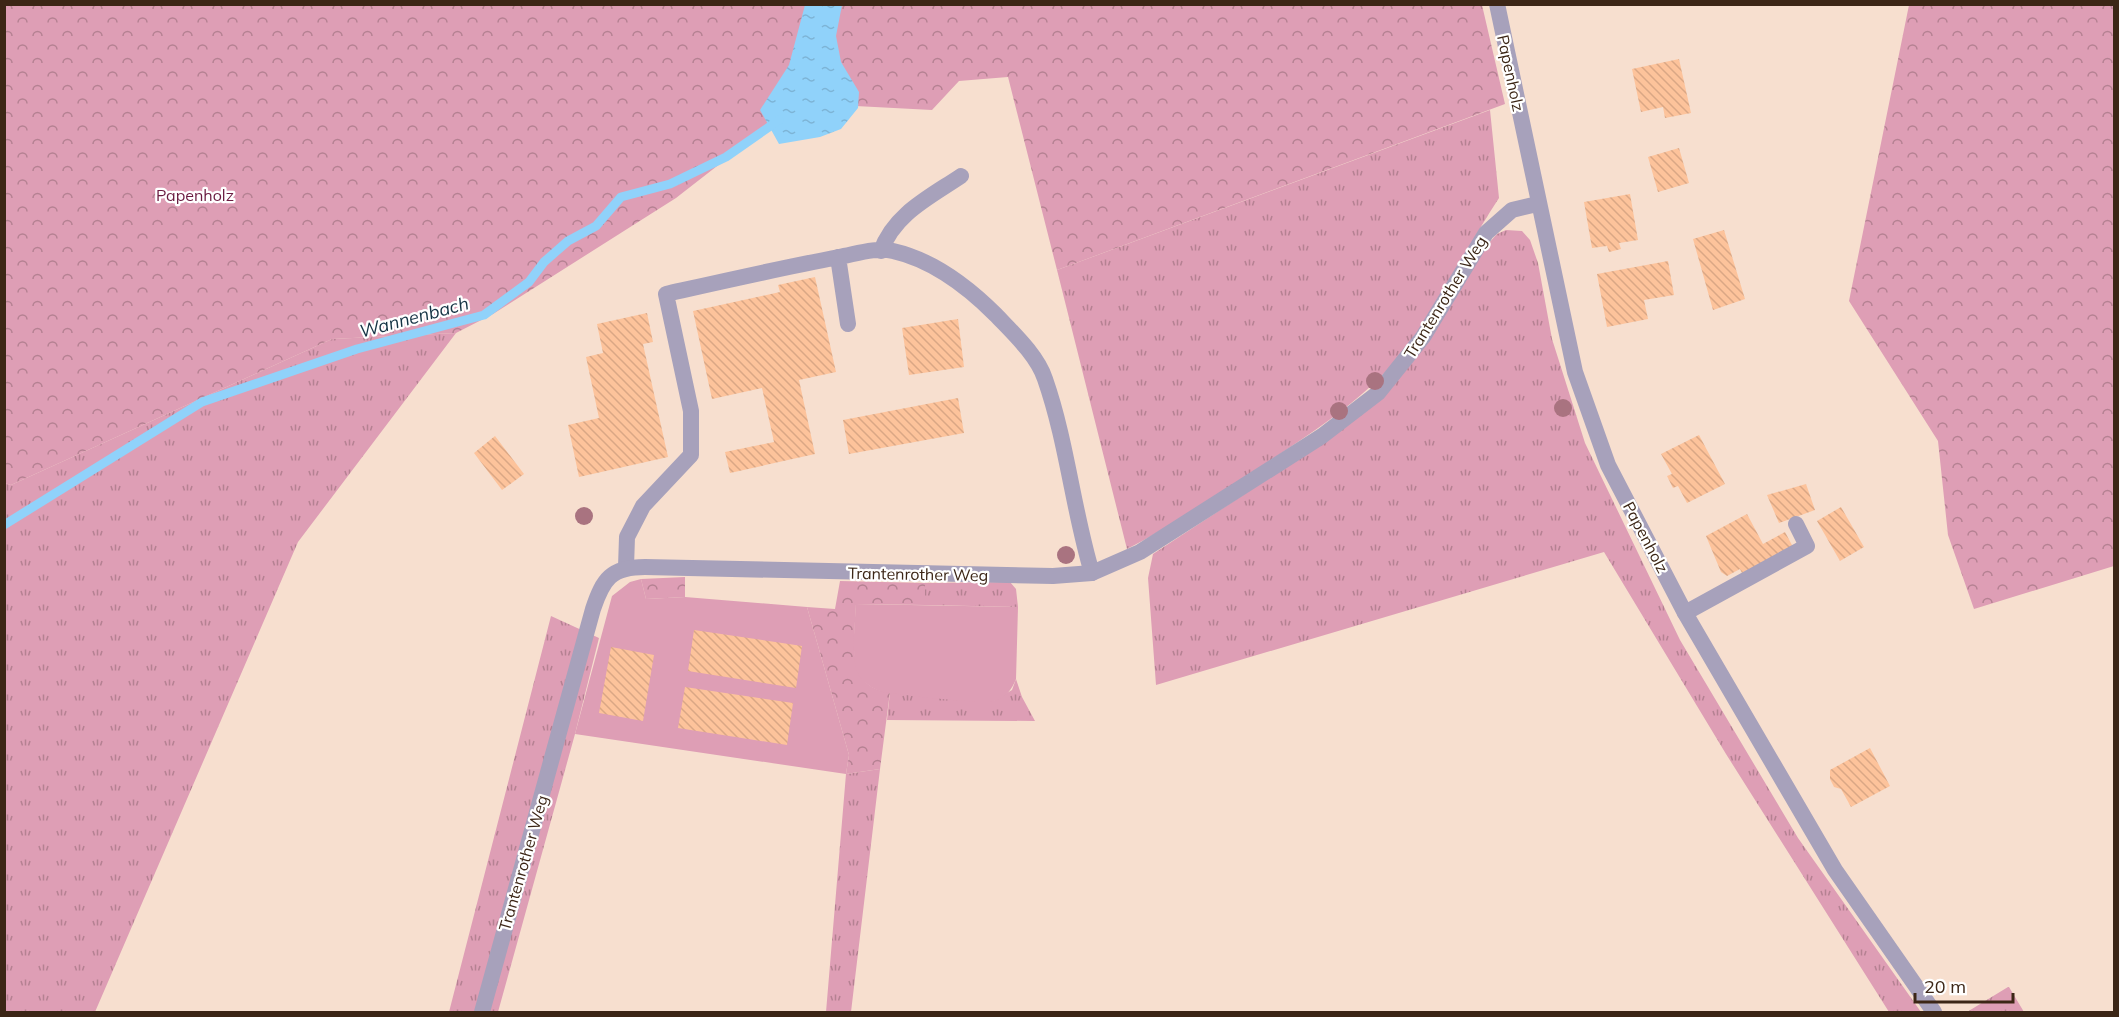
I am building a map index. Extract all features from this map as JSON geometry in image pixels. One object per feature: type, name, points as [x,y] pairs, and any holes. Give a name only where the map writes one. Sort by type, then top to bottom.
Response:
[{"type":"street","name":"Papenholz","points":[[1497,4],[1537,204],[1575,372],[1608,465],[1685,613],[1835,870],[1934,1012]]},
{"type":"street","points":[[881,251],[887,233],[898,221],[961,176]]},
{"type":"street","name":"Trantenrother Weg","points":[[482,1012],[593,609],[600,588],[611,575],[627,567],[1053,576],[1092,573],[1140,552],[1179,529],[1322,436],[1378,393],[1423,337],[1490,228],[1512,210],[1537,204]]},
{"type":"street","points":[[627,567],[627,537],[643,506],[691,455],[692,411],[666,294],[838,257],[892,251],[927,263],[959,282],[1021,341],[1045,377],[1065,453],[1082,541],[1092,573]]},
{"type":"street","points":[[838,257],[848,324]]},
{"type":"street","points":[[1685,613],[1807,546],[1796,524]]},
{"type":"green space","name":"Papenholz","points":[[4,5],[1482,5],[1505,104],[1057,270],[1008,77],[959,81],[932,110],[798,103],[676,198],[493,314],[456,333],[332,339],[11,485],[4,483]]},
{"type":"green space","points":[[1909,5],[2114,5],[2114,566],[1974,609],[1948,535],[1938,441],[1849,301]]},
{"type":"green space","points":[[1490,110],[1499,198],[1432,313],[1406,349],[1372,385],[1334,417],[1190,513],[1127,549],[1057,270]]},
{"type":"green space","points":[[1506,230],[1522,231],[1530,240],[1538,263],[1552,339],[1585,443],[1680,640],[1798,838],[1921,1012],[1889,1012],[1726,754],[1604,552],[1156,685],[1148,578],[1153,554],[1324,442],[1360,415],[1488,244],[1497,234]]},
{"type":"green space","points":[[456,333],[298,542],[95,1012],[5,1012],[4,483],[11,485],[332,339]]},
{"type":"green space","points":[[685,577],[685,597],[646,599],[641,579]]},
{"type":"green space","points":[[641,579],[646,599],[685,597],[807,607],[849,755],[846,774],[575,734],[612,596],[630,582]]},
{"type":"green space","points":[[840,581],[925,583],[925,605],[856,604],[854,646],[859,672],[865,682],[875,689],[890,692],[880,769],[846,774],[849,755],[807,607],[835,609]]},
{"type":"green space","points":[[1010,582],[1016,589],[1018,607],[925,605],[925,583]]},
{"type":"green space","points":[[856,604],[1018,607],[1016,679],[1008,693],[1002,698],[986,702],[905,695],[883,692],[874,688],[860,677],[855,662]]},
{"type":"green space","points":[[551,616],[599,638],[575,734],[498,1012],[449,1012]]},
{"type":"green space","points":[[1016,679],[1022,697],[1035,721],[887,720],[890,692],[993,701],[1012,690]]},
{"type":"green space","points":[[880,769],[851,1012],[826,1012],[846,774]]},
{"type":"green space","points":[[2008,987],[2024,1012],[1967,1012]]},
{"type":"water","points":[[805,5],[842,5],[836,36],[841,62],[859,92],[858,108],[841,129],[820,137],[779,144],[760,110],[789,65]]},
{"type":"building","points":[[1679,59],[1691,113],[1665,118],[1663,107],[1641,112],[1632,69]]},
{"type":"building","points":[[1679,148],[1689,183],[1658,192],[1648,157]]},
{"type":"building","points":[[1630,194],[1638,240],[1619,243],[1621,249],[1609,252],[1607,246],[1592,248],[1584,202]]},
{"type":"building","points":[[1724,230],[1745,299],[1713,310],[1693,239]]},
{"type":"building","points":[[1668,261],[1674,295],[1644,300],[1648,319],[1607,327],[1597,274]]},
{"type":"building","points":[[815,277],[836,372],[799,380],[815,454],[730,473],[725,452],[774,442],[762,388],[712,399],[693,311],[780,292],[778,285]]},
{"type":"building","points":[[647,313],[653,342],[643,344],[668,457],[579,477],[568,425],[599,418],[586,357],[603,353],[597,324]]},
{"type":"building","points":[[958,319],[964,367],[909,375],[902,328]]},
{"type":"building","points":[[958,398],[964,433],[849,454],[843,420]]},
{"type":"building","points":[[1699,435],[1725,484],[1687,503],[1678,486],[1673,488],[1667,476],[1672,474],[1661,454]]},
{"type":"building","points":[[495,436],[524,474],[502,490],[474,453]]},
{"type":"building","points":[[1806,484],[1815,510],[1779,523],[1767,495]]},
{"type":"building","points":[[1841,507],[1864,547],[1840,561],[1817,521]]},
{"type":"building","points":[[1747,514],[1763,544],[1785,532],[1793,547],[1742,573],[1740,569],[1727,576],[1721,572],[1706,536]]},
{"type":"building","points":[[694,630],[802,646],[796,688],[688,671]]},
{"type":"building","points":[[611,647],[654,655],[643,721],[599,713]]},
{"type":"building","points":[[685,687],[793,703],[787,745],[678,728]]},
{"type":"building","points":[[1870,748],[1890,786],[1851,807],[1841,789],[1834,787],[1830,779],[1830,770]]},
{"type":"waterway","name":"Wannenbach","points":[[4,525],[202,402],[357,349],[484,315],[529,282],[544,262],[568,241],[596,226],[621,197],[670,184],[726,157],[779,120]]}]
